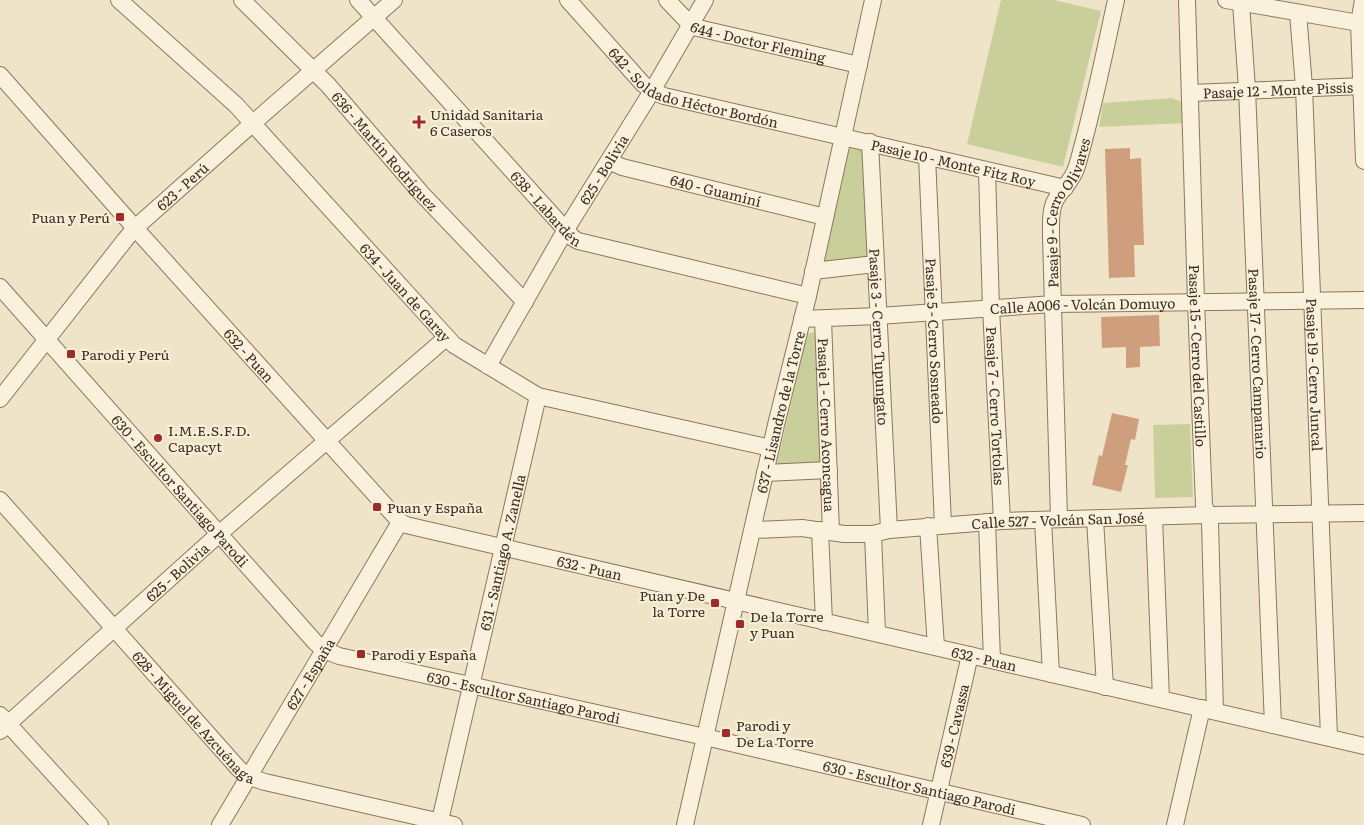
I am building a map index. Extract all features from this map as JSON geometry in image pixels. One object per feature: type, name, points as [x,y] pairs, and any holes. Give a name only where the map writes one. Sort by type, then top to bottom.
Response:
[{"type":"street","name":"634 - Juan de Garay","points":[[119,0],[236,105],[454,345],[538,396],[772,448]]},
{"type":"street","name":"636 - Martín Rodríguez","points":[[242,0],[314,70],[422,194],[525,302]]},
{"type":"street","name":"638 - Labardén","points":[[358,0],[566,231],[578,241],[808,296]]},
{"type":"street","name":"623 - Perú","points":[[0,399],[124,240],[253,123],[394,0]]},
{"type":"street","name":"642 - Soldado Héctor Bordón","points":[[568,0],[643,84],[664,96],[842,136]]},
{"type":"street","name":"644 - Doctor Fleming","points":[[667,0],[690,24],[698,28],[859,65]]},
{"type":"street","name":"625 - Bolivia","points":[[488,366],[566,231],[705,0]]},
{"type":"street","name":"637 - Lisandro de la Torre","points":[[685,825],[765,472],[808,296],[842,136],[874,0]]},
{"type":"street","name":"Pasaje 9 - Cerro Olivares","points":[[1051,674],[1054,304],[1051,236],[1052,212],[1054,203],[1073,179],[1077,167],[1116,0]]},
{"type":"street","name":"Pasaje 15 - Cerro del Castillo","points":[[1175,825],[1208,710],[1210,522],[1204,505],[1187,0]]},
{"type":"street","points":[[1363,0],[1359,23],[1363,86],[1364,161]]},
{"type":"street","points":[[1234,1],[1359,23]]},
{"type":"street","name":"Pasaje 17 - Cerro Campanario","points":[[1234,1],[1248,89],[1273,725]]},
{"type":"street","name":"Pasaje 19 - Cerro Juncal","points":[[1298,12],[1304,87],[1329,738]]},
{"type":"street","name":"632 - Puan","points":[[0,75],[326,440],[400,522],[406,525],[1364,746]]},
{"type":"street","name":"Pasaje 12 - Monte Pissis","points":[[1190,93],[1248,89],[1363,86]]},
{"type":"street","name":"Pasaje 10 - Monte Fitz Roy","points":[[842,136],[1065,188]]},
{"type":"street","name":"Pasaje 3 - Cerro Tupungato","points":[[870,142],[889,530]]},
{"type":"street","name":"Pasaje 5 - Cerro Sosneado","points":[[927,156],[933,313],[936,648]]},
{"type":"street","name":"640 - Guaminí","points":[[609,161],[622,167],[825,217]]},
{"type":"street","name":"Pasaje 7 - Cerro Tortolas","points":[[987,171],[995,522],[992,660]]},
{"type":"street","points":[[813,271],[875,264]]},
{"type":"street","name":"630 - Escultor Santiago Parodi","points":[[0,287],[324,650],[339,656],[705,737],[1082,825]]},
{"type":"street","name":"Calle A006 - Volcán Domuyo","points":[[802,319],[933,313],[1054,304],[1364,300]]},
{"type":"street","name":"Pasaje 1 - Cerro Aconcagua","points":[[823,319],[829,470],[824,622]]},
{"type":"street","name":"625 - Bolivia","points":[[3,723],[115,629],[220,533],[446,338]]},
{"type":"street","name":"631 - Santiago A. Zanella","points":[[444,824],[472,686],[538,396]]},
{"type":"street","points":[[765,472],[829,470]]},
{"type":"street","name":"628 - Miguel de Azcuénaga","points":[[0,500],[238,769],[249,777],[265,782],[444,824]]},
{"type":"street","name":"Calle 527 - Volcán San José","points":[[753,530],[802,528],[873,534],[889,530],[995,522],[1364,513]]},
{"type":"street","points":[[1154,517],[1161,699]]},
{"type":"street","points":[[1095,519],[1105,687]]},
{"type":"street","name":"627 - España","points":[[220,825],[400,522]]},
{"type":"street","points":[[873,534],[877,633]]},
{"type":"street","name":"639 - Cavassa","points":[[931,825],[970,655]]},
{"type":"street","points":[[3,723],[100,825]]},
{"type":"green space","points":[[1001,0],[1054,0],[1101,11],[1063,167],[967,144]]},
{"type":"green space","points":[[1172,98],[1186,104],[1187,123],[1099,127],[1103,103]]},
{"type":"green space","points":[[848,143],[867,148],[871,262],[819,268]]},
{"type":"green space","points":[[813,332],[818,335],[825,465],[781,467],[777,463],[807,334]]},
{"type":"green space","points":[[1190,424],[1193,497],[1155,498],[1153,425]]},
{"type":"building","points":[[1130,148],[1130,159],[1141,158],[1144,245],[1134,245],[1135,277],[1109,278],[1105,149]]},
{"type":"building","points":[[1159,315],[1160,346],[1140,347],[1140,367],[1126,368],[1126,347],[1102,348],[1101,317]]},
{"type":"building","points":[[1112,413],[1139,419],[1135,440],[1131,439],[1125,465],[1128,465],[1121,492],[1092,485],[1099,455],[1102,456]]},
{"type":"place","name":"Unidad Sanitaria 6 Caseros","points":[[419,122]]},
{"type":"place","name":"Puan y Perú","points":[[120,217]]},
{"type":"place","name":"Parodi y Perú","points":[[71,354]]},
{"type":"place","name":"I.M.E.S.F.D. Capacyt","points":[[158,438]]},
{"type":"place","name":"Puan y España","points":[[377,507]]},
{"type":"place","name":"Puan y De la Torre","points":[[715,603]]},
{"type":"place","name":"De la Torre y Puan","points":[[740,624]]},
{"type":"place","name":"Parodi y España","points":[[361,654]]},
{"type":"place","name":"Parodi y De La Torre","points":[[726,733]]}]
